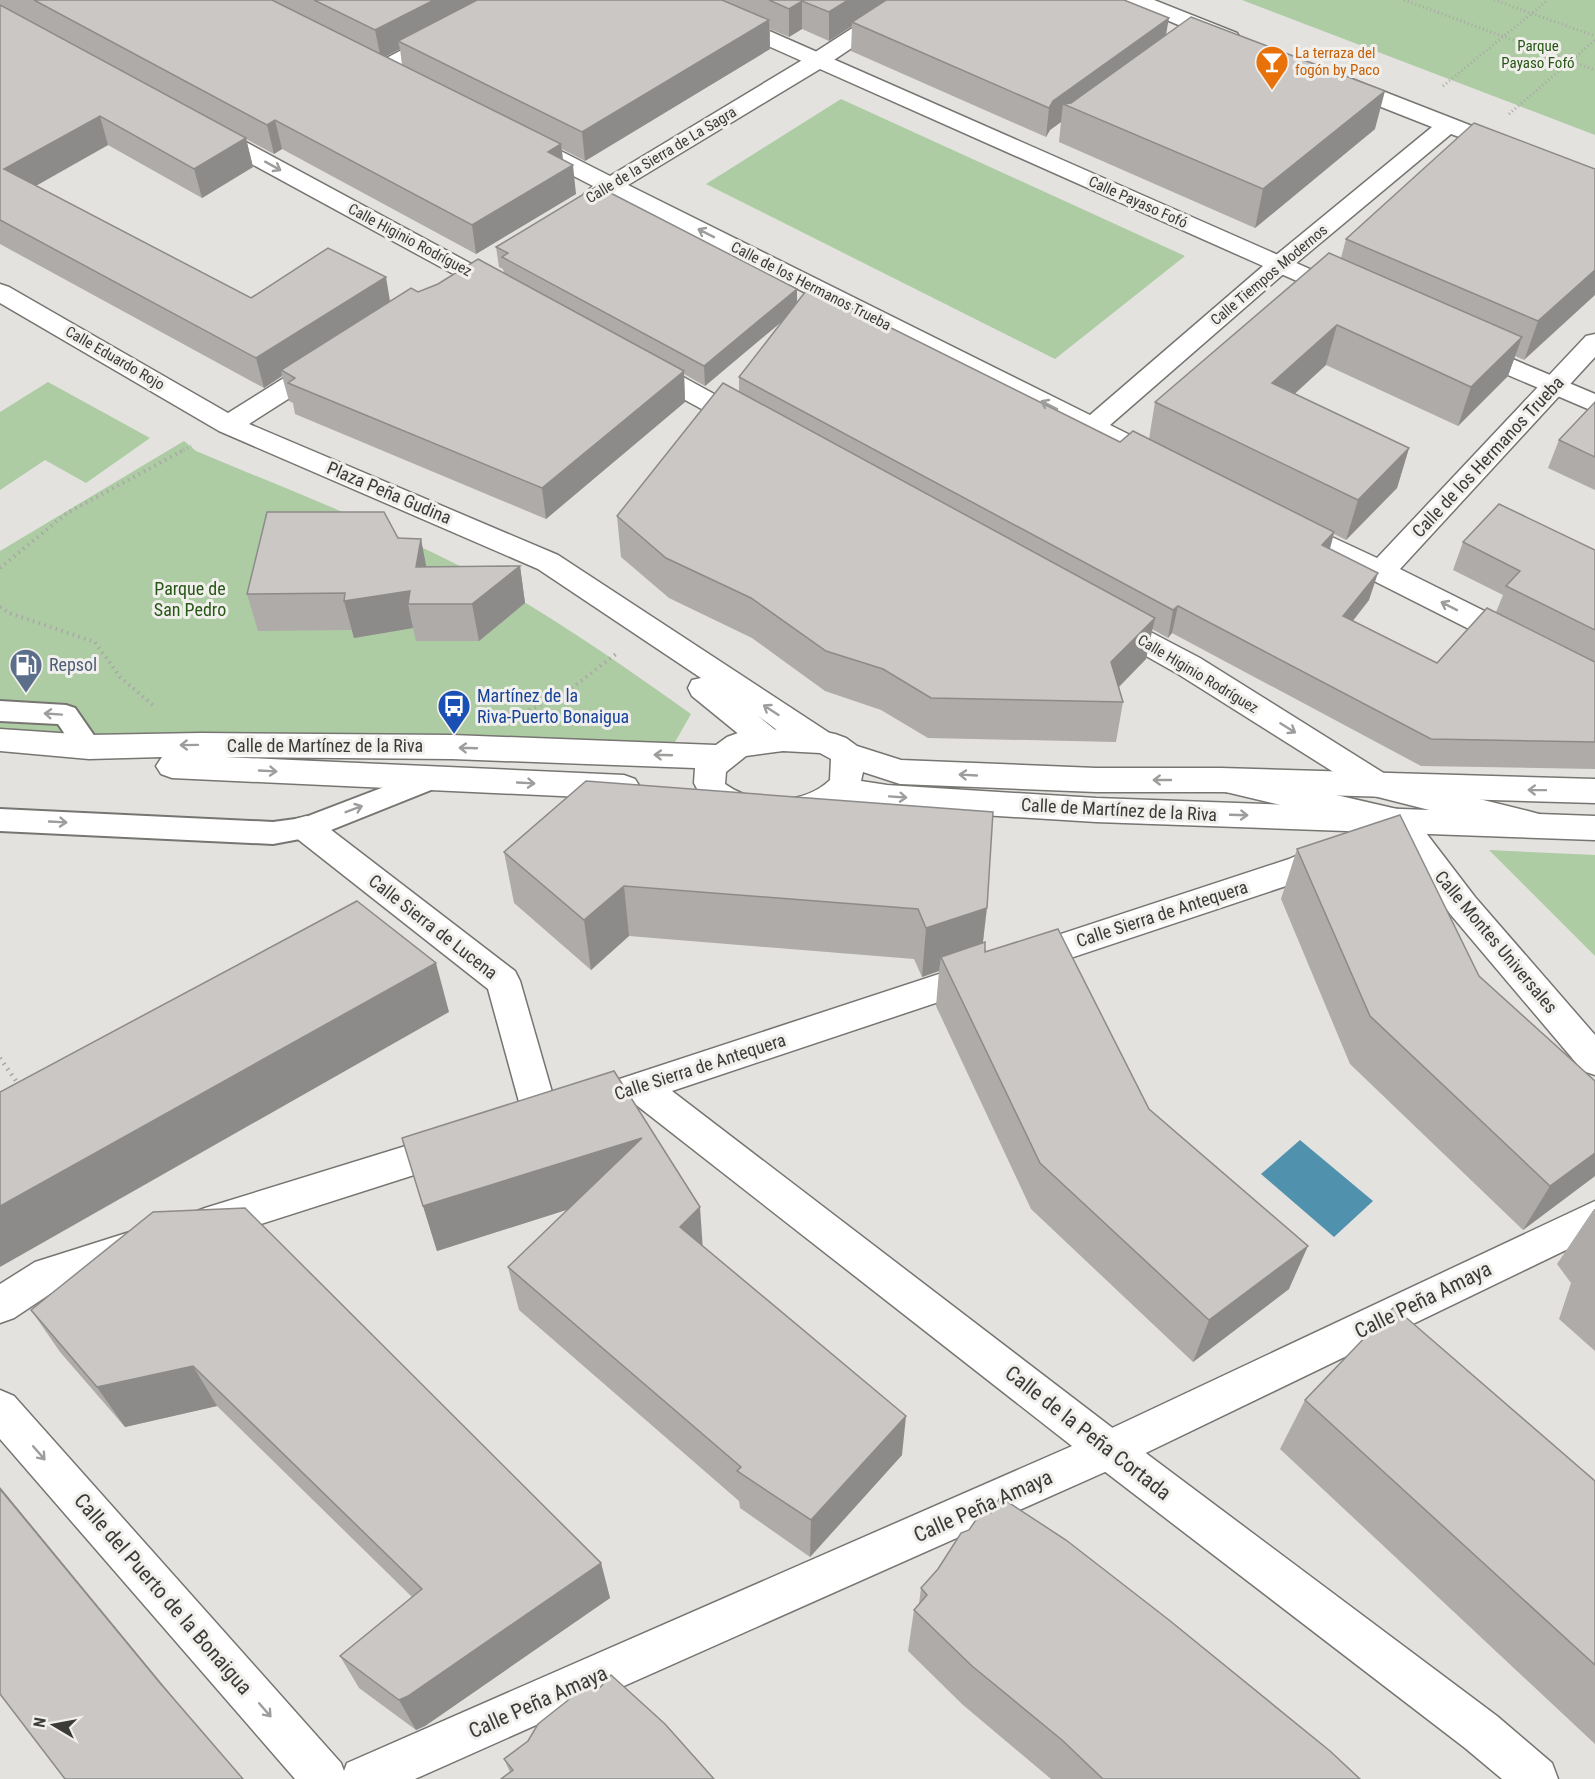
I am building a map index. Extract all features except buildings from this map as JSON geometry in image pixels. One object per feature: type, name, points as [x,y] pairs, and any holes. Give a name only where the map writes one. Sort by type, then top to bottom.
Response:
[{"type":"street","points":[[412,86],[370,64],[514,0]]},
{"type":"street","name":"Calle Payaso Fofó","points":[[681,0],[1370,305]]},
{"type":"street","name":"Calle de la Sierra de La Sagra","points":[[574,207],[817,61],[910,0]]},
{"type":"street","points":[[1136,0],[1197,34],[1249,46]]},
{"type":"street","points":[[1327,77],[1447,126],[1529,156]]},
{"type":"street","name":"Calle Higinio Rodríguez","points":[[190,121],[457,279],[528,302]]},
{"type":"street","name":"Calle Tiempos Modernos","points":[[1092,427],[1279,265],[1447,126]]},
{"type":"street","name":"Calle de los Hermanos Trueba","points":[[516,138],[1188,475]]},
{"type":"street","points":[[457,279],[490,258]]},
{"type":"street","name":"Calle Eduardo Rojo","points":[[0,292],[228,425]]},
{"type":"street","points":[[1446,338],[1595,404]]},
{"type":"street","name":"Calle de los Hermanos Trueba","points":[[1381,572],[1595,342]]},
{"type":"street","points":[[228,425],[347,349]]},
{"type":"street","points":[[622,354],[769,435]]},
{"type":"street","name":"Plaza Peña Gudina","points":[[228,425],[548,562],[833,748]]},
{"type":"street","points":[[1274,518],[1595,679]]},
{"type":"street","name":"Plaza Peña Gudina","points":[[548,562],[768,741]]},
{"type":"street","name":"Calle Higinio Rodríguez","points":[[1084,608],[1189,666],[1381,787]]},
{"type":"street","name":"Calle de Martínez de la Riva","points":[[0,740],[89,747],[201,745],[494,749],[721,757]]},
{"type":"street","points":[[768,741],[833,748],[849,770],[840,789],[816,805],[798,810],[768,812],[727,801],[713,791],[708,779],[711,766],[738,745],[768,741]]},
{"type":"street","name":"Calle de Martínez de la Riva","points":[[833,748],[900,772],[1096,780],[1221,780],[1381,787],[1595,791]]},
{"type":"street","name":"Calle de Martínez de la Riva","points":[[0,757],[713,791]]},
{"type":"street","name":"Calle de Martínez de la Riva","points":[[1221,780],[1399,821]]},
{"type":"street","name":"Calle de Martínez de la Riva","points":[[1381,787],[1548,828]]},
{"type":"street","name":"Calle de Martínez de la Riva","points":[[840,789],[887,796],[1096,810],[1595,828]]},
{"type":"street","name":"Calle Montes Universales","points":[[1399,821],[1463,906],[1595,1060]]},
{"type":"street","name":"Calle Sierra de Antequera","points":[[0,1305],[48,1274],[542,1120],[1301,868],[1399,821]]},
{"type":"street","name":"Calle Sierra de Lucena","points":[[306,828],[503,981],[542,1120]]},
{"type":"street","name":"Calle de la Peña Cortada","points":[[640,1087],[1109,1450],[1481,1732],[1536,1779]]},
{"type":"street","name":"Calle Peña Amaya","points":[[363,1779],[1109,1450],[1595,1218]]},
{"type":"street","name":"Calle del Puerto de la Bonaigua","points":[[0,1409],[325,1779]]},
{"type":"lane","points":[[0,711],[66,715],[89,747]]},
{"type":"lane","points":[[0,820],[273,833],[306,828],[431,779]]},
{"type":"path","points":[[1404,0],[1595,70]]},
{"type":"path","points":[[1494,0],[1595,38],[1505,116]]},
{"type":"path","points":[[1443,86],[1548,0]]},
{"type":"path","points":[[0,568],[67,513],[228,425]]},
{"type":"path","points":[[0,607],[9,613],[95,642],[120,677],[162,713]]},
{"type":"path","points":[[494,749],[501,722],[563,695],[616,654]]},
{"type":"path","points":[[0,1058],[18,1085],[29,1084]]},
{"type":"green space","name":"Parque Payaso Fofó","points":[[1242,0],[1595,0],[1595,135]]},
{"type":"green space","points":[[841,99],[1185,256],[1055,359],[706,184]]},
{"type":"green space","points":[[48,382],[150,438],[86,483],[45,460],[0,490],[0,412]]},
{"type":"green space","name":"Parque de San Pedro","points":[[184,441],[196,451],[332,507],[466,569],[553,620],[691,714],[671,749],[201,739],[0,732],[0,551]]},
{"type":"green space","points":[[1489,850],[1595,855],[1595,956]]},
{"type":"water","points":[[1300,1140],[1373,1201],[1334,1237],[1261,1174]]},
{"type":"place","name":"La terraza del fogón by Paco","points":[[1272,91]]},
{"type":"place","name":"Repsol","points":[[26,694]]},
{"type":"place","name":"Martínez de la Riva-Puerto Bonaigua","points":[[454,735]]}]
